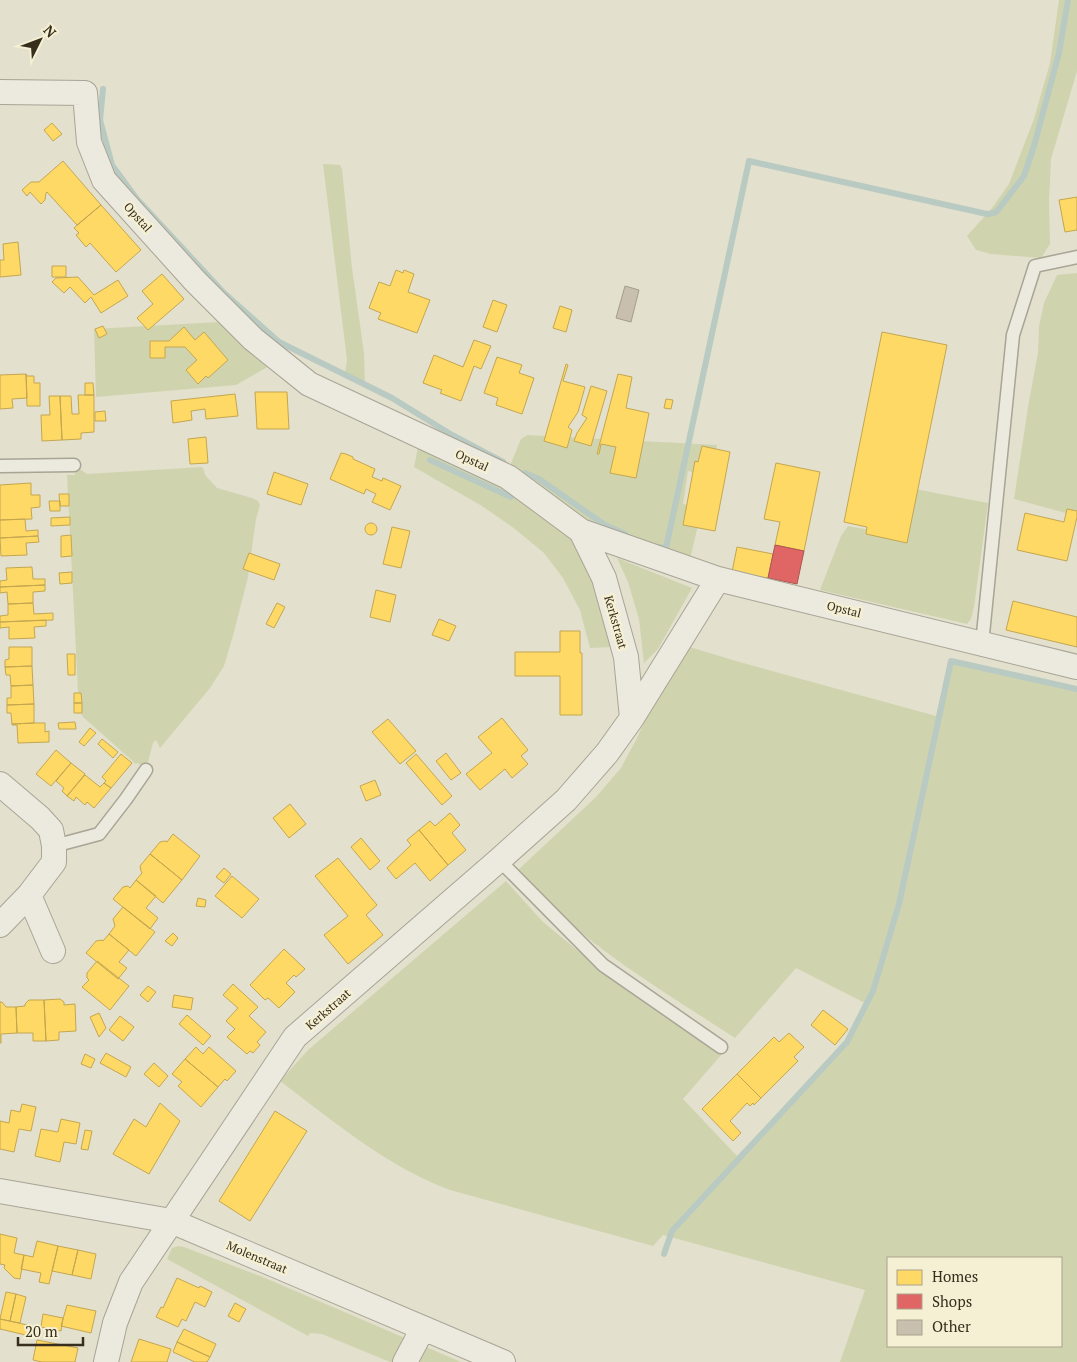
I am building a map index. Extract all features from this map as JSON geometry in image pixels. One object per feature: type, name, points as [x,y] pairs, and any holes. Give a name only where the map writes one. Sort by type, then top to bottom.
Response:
[{"type":"street","name":"Opstal","points":[[0,92],[85,93],[89,142],[104,180],[195,280],[253,340],[309,384],[508,476],[581,531],[718,579],[1077,667]]},
{"type":"street","name":"Kerkstraat","points":[[581,531],[604,578],[626,657],[632,718]]},
{"type":"street","name":"Kerkstraat","points":[[106,1362],[115,1323],[131,1282],[295,1038],[566,800],[607,753],[632,718],[718,579]]},
{"type":"street","points":[[0,784],[40,818],[50,830],[54,846],[54,862],[29,895],[0,925]]},
{"type":"street","points":[[29,895],[53,951]]},
{"type":"street","name":"Molenstraat","points":[[0,1191],[171,1220],[503,1362]]},
{"type":"street","points":[[405,1362],[422,1328]]},
{"type":"lane","points":[[982,644],[1013,335],[1035,266],[1077,257]]},
{"type":"lane","points":[[0,466],[74,465]]},
{"type":"lane","points":[[54,846],[98,834],[146,770]]},
{"type":"lane","points":[[499,860],[603,965],[721,1047]]},
{"type":"green space","points":[[1059,0],[1077,0],[1077,71],[1051,159],[1049,201],[1050,244],[1041,258],[991,254],[976,250],[967,236],[992,208],[1009,184],[1034,119],[1050,63]]},
{"type":"green space","points":[[323,164],[340,165],[342,169],[352,268],[364,353],[365,384],[345,372],[347,360]]},
{"type":"green space","points":[[1077,273],[1077,516],[1014,499],[1038,353],[1039,326],[1044,303],[1057,275]]},
{"type":"green space","points":[[236,321],[283,358],[236,385],[96,397],[94,329]]},
{"type":"green space","points":[[527,435],[717,445],[710,476],[688,471],[683,504],[702,508],[690,559],[604,531],[509,468],[521,439]]},
{"type":"green space","points":[[420,438],[531,503],[562,528],[588,557],[614,647],[590,648],[580,610],[563,578],[544,553],[515,529],[482,506],[414,467]]},
{"type":"green space","points":[[74,465],[87,474],[202,467],[205,475],[217,488],[252,498],[258,501],[260,505],[256,519],[248,577],[224,666],[210,688],[160,748],[156,740],[153,743],[146,770],[138,763],[136,764],[83,717],[79,710],[67,475],[75,475]]},
{"type":"green space","points":[[899,486],[988,503],[974,607],[971,619],[967,624],[820,590],[841,536],[848,526],[886,533]]},
{"type":"green space","points":[[617,558],[692,588],[658,649],[644,663],[639,619],[628,582]]},
{"type":"green space","points":[[683,645],[936,716],[948,663],[1077,691],[1077,1362],[840,1362],[865,1290],[663,1235],[653,1246],[450,1190],[427,1181],[383,1156],[280,1081],[308,1050],[506,881],[543,922],[604,972],[722,1054],[683,1099],[737,1156],[844,1044],[865,1003],[796,968],[735,1038],[615,959],[549,904],[518,870],[595,798],[621,768],[667,673]]},
{"type":"green space","points":[[178,1246],[265,1278],[461,1362],[390,1362],[322,1334],[310,1333],[308,1336],[167,1259],[172,1248]]},
{"type":"building: Homes","points":[[52,123],[62,134],[53,141],[44,130]]},
{"type":"building: Homes","points":[[63,161],[101,205],[77,225],[47,192],[45,200],[41,204],[30,192],[27,196],[22,190],[31,182],[39,182]]},
{"type":"building: Homes","points":[[1077,197],[1077,230],[1065,232],[1059,200]]},
{"type":"building: Homes","points":[[101,205],[141,250],[116,272],[90,243],[86,247],[76,235],[79,233],[74,228]]},
{"type":"building: Homes","points":[[18,242],[21,275],[0,277],[0,260],[4,260],[3,244]]},
{"type":"building: Homes","points":[[52,266],[66,266],[66,277],[52,277]]},
{"type":"building: Homes","points":[[396,270],[403,273],[404,270],[414,274],[408,292],[430,300],[417,333],[378,319],[381,313],[369,308],[379,282],[390,286]]},
{"type":"building: Homes","points":[[162,274],[184,299],[148,330],[137,318],[153,304],[142,291]]},
{"type":"building: Homes","points":[[78,277],[94,295],[118,280],[128,296],[101,313],[91,297],[85,303],[70,287],[64,293],[52,282],[56,278]]},
{"type":"building: Homes","points":[[493,300],[507,305],[497,332],[483,327]]},
{"type":"building: Homes","points":[[560,306],[572,310],[566,332],[553,328]]},
{"type":"building: Homes","points":[[103,326],[107,334],[99,338],[95,329]]},
{"type":"building: Homes","points":[[184,327],[195,340],[204,332],[228,360],[208,378],[206,376],[198,384],[186,370],[197,360],[185,347],[165,347],[165,358],[150,358],[150,341],[169,341]]},
{"type":"building: Homes","points":[[882,332],[947,345],[907,543],[866,534],[867,527],[844,522]]},
{"type":"building: Homes","points":[[474,340],[491,346],[481,369],[474,366],[461,401],[440,393],[442,390],[423,383],[434,355],[463,367]]},
{"type":"building: Homes","points":[[497,357],[522,365],[519,373],[534,378],[522,414],[496,405],[498,398],[484,393]]},
{"type":"building: Homes","points":[[566,364],[568,365],[563,381],[585,387],[578,412],[568,427],[572,430],[567,448],[544,441]]},
{"type":"building: Homes","points":[[26,374],[27,398],[12,399],[13,408],[0,409],[0,375]]},
{"type":"building: Homes","points":[[26,374],[27,376],[34,376],[34,383],[40,383],[40,406],[27,406]]},
{"type":"building: Homes","points":[[618,374],[632,377],[626,408],[649,413],[636,478],[610,473],[616,447],[601,444],[599,454],[597,454]]},
{"type":"building: Homes","points":[[85,383],[93,383],[94,395],[85,395]]},
{"type":"building: Homes","points":[[591,386],[607,391],[591,446],[574,441],[587,418],[582,415]]},
{"type":"building: Homes","points":[[255,392],[287,392],[289,429],[257,429]]},
{"type":"building: Homes","points":[[235,394],[238,416],[206,419],[205,409],[191,411],[192,420],[173,423],[171,401]]},
{"type":"building: Homes","points":[[78,395],[94,395],[94,432],[81,433],[81,439],[62,440],[60,396],[71,396],[72,414],[79,414]]},
{"type":"building: Homes","points":[[49,396],[60,396],[62,440],[42,441],[41,415],[50,415]]},
{"type":"building: Homes","points":[[666,399],[673,400],[671,409],[664,408]]},
{"type":"building: Homes","points":[[105,411],[106,421],[95,421],[95,412]]},
{"type":"building: Homes","points":[[206,437],[208,463],[190,464],[188,439]]},
{"type":"building: Homes","points":[[702,446],[730,452],[715,531],[683,525],[695,461],[698,462]]},
{"type":"building: Homes","points":[[341,453],[375,469],[372,477],[382,481],[383,478],[401,486],[390,510],[372,502],[376,494],[366,489],[364,494],[330,479]]},
{"type":"building: Homes","points":[[776,463],[820,472],[804,551],[775,545],[780,522],[764,519]]},
{"type":"building: Homes","points":[[274,472],[308,484],[301,505],[267,494]]},
{"type":"building: Homes","points":[[31,483],[31,495],[40,495],[40,507],[31,508],[32,519],[0,520],[0,485]]},
{"type":"building: Homes","points":[[59,494],[69,494],[69,506],[60,506]]},
{"type":"building: Homes","points":[[49,501],[60,501],[60,511],[50,511]]},
{"type":"building: Homes","points":[[1067,509],[1077,511],[1077,517],[1067,561],[1017,550],[1025,513],[1064,522]]},
{"type":"building: Homes","points":[[70,517],[70,525],[51,526],[51,518]]},
{"type":"building: Homes","points":[[25,519],[26,531],[38,530],[38,536],[0,538],[0,520]]},
{"type":"building: Homes","points":[[369,523],[373,523],[377,529],[373,535],[369,535],[365,531],[365,527]]},
{"type":"building: Homes","points":[[392,527],[410,531],[401,568],[383,564]]},
{"type":"building: Homes","points":[[71,535],[72,556],[61,557],[61,536]]},
{"type":"building: Homes","points":[[38,536],[39,542],[26,543],[27,555],[1,556],[0,538]]},
{"type":"building: Homes","points":[[737,547],[773,554],[768,578],[732,572]]},
{"type":"building: Homes","points":[[249,553],[280,564],[274,580],[243,569]]},
{"type":"building: Homes","points":[[32,567],[33,579],[45,579],[45,585],[0,587],[0,581],[7,580],[6,568]]},
{"type":"building: Homes","points":[[72,572],[72,583],[60,584],[59,573]]},
{"type":"building: Homes","points":[[45,585],[45,591],[33,592],[33,603],[8,604],[7,592],[0,593],[0,587]]},
{"type":"building: Homes","points":[[376,590],[396,595],[390,622],[370,617]]},
{"type":"building: Homes","points":[[1013,601],[1077,617],[1077,647],[1006,630]]},
{"type":"building: Homes","points":[[33,603],[34,614],[53,613],[53,620],[0,622],[0,616],[8,615],[8,604]]},
{"type":"building: Homes","points":[[277,603],[285,607],[274,628],[266,624]]},
{"type":"building: Homes","points":[[439,619],[456,626],[449,641],[432,635]]},
{"type":"building: Homes","points":[[46,620],[46,626],[34,627],[35,638],[9,639],[9,627],[0,628],[0,622]]},
{"type":"building: Homes","points":[[560,631],[580,631],[582,715],[560,715],[560,676],[515,676],[515,652],[560,652]]},
{"type":"building: Homes","points":[[9,647],[32,647],[32,666],[5,667],[5,660],[9,659]]},
{"type":"building: Homes","points":[[67,654],[75,654],[75,675],[68,675]]},
{"type":"building: Homes","points":[[32,666],[33,685],[11,686],[10,675],[6,675],[5,667]]},
{"type":"building: Homes","points":[[33,685],[34,704],[7,705],[7,698],[11,698],[11,686]]},
{"type":"building: Homes","points":[[74,693],[81,693],[82,703],[74,703]]},
{"type":"building: Homes","points":[[74,703],[82,703],[82,713],[74,713]]},
{"type":"building: Homes","points":[[34,704],[34,723],[12,724],[11,713],[7,713],[7,705]]},
{"type":"building: Homes","points":[[502,718],[528,750],[521,756],[528,764],[512,778],[505,769],[480,790],[466,774],[492,753],[478,737]]},
{"type":"building: Homes","points":[[388,719],[416,751],[400,764],[372,732]]},
{"type":"building: Homes","points":[[75,722],[76,729],[59,729],[58,723]]},
{"type":"building: Homes","points":[[45,723],[45,732],[49,731],[49,742],[18,743],[17,725],[12,724]]},
{"type":"building: Homes","points":[[90,728],[96,733],[84,746],[79,742]]},
{"type":"building: Homes","points":[[102,739],[118,752],[113,758],[98,744]]},
{"type":"building: Homes","points":[[56,750],[71,763],[51,786],[36,774]]},
{"type":"building: Homes","points":[[446,753],[461,773],[451,780],[436,761]]},
{"type":"building: Homes","points":[[121,754],[132,763],[111,788],[104,783],[106,781],[102,777]]},
{"type":"building: Homes","points":[[416,754],[452,796],[442,805],[406,763]]},
{"type":"building: Homes","points":[[71,763],[85,774],[67,796],[62,791],[64,788],[56,781]]},
{"type":"building: Homes","points":[[85,775],[100,787],[104,783],[111,788],[94,808],[87,802],[85,805],[76,797],[74,801],[67,796]]},
{"type":"building: Homes","points":[[375,780],[381,795],[366,801],[360,786]]},
{"type":"building: Homes","points":[[290,804],[306,824],[289,838],[273,818]]},
{"type":"building: Homes","points":[[450,813],[460,825],[452,833],[466,850],[448,865],[419,830],[430,821],[435,826]]},
{"type":"building: Homes","points":[[419,830],[448,865],[430,881],[415,863],[396,879],[387,868],[411,845],[407,840]]},
{"type":"building: Homes","points":[[173,834],[200,856],[182,880],[150,854],[160,842],[167,842]]},
{"type":"building: Homes","points":[[361,838],[380,861],[370,870],[351,847]]},
{"type":"building: Homes","points":[[150,854],[182,880],[163,903],[136,880],[142,873],[140,866]]},
{"type":"building: Homes","points":[[338,858],[377,905],[366,915],[383,935],[348,964],[324,935],[348,916],[315,876]]},
{"type":"building: Homes","points":[[224,868],[231,874],[224,883],[216,877]]},
{"type":"building: Homes","points":[[232,876],[259,899],[242,918],[215,896]]},
{"type":"building: Homes","points":[[136,880],[156,896],[146,908],[158,918],[150,929],[113,899],[123,887],[128,886],[130,888]]},
{"type":"building: Homes","points":[[198,898],[206,900],[205,907],[196,906]]},
{"type":"building: Homes","points":[[123,907],[155,932],[136,956],[109,934],[115,926],[113,919]]},
{"type":"building: Homes","points":[[173,933],[178,938],[172,946],[165,941]]},
{"type":"building: Homes","points":[[109,934],[129,950],[119,962],[127,968],[118,979],[86,953],[96,941],[103,941]]},
{"type":"building: Homes","points":[[284,949],[305,969],[296,977],[294,975],[286,983],[295,992],[279,1008],[268,998],[265,1000],[250,985]]},
{"type":"building: Homes","points":[[97,961],[129,986],[110,1010],[82,987],[89,980],[87,973]]},
{"type":"building: Homes","points":[[233,984],[258,1007],[249,1016],[266,1032],[257,1042],[260,1045],[253,1053],[250,1051],[247,1054],[227,1037],[235,1029],[226,1021],[238,1008],[223,995]]},
{"type":"building: Homes","points":[[148,986],[156,992],[148,1002],[140,995]]},
{"type":"building: Homes","points":[[174,995],[193,998],[191,1010],[172,1007]]},
{"type":"building: Homes","points":[[60,999],[64,1002],[64,1005],[75,1004],[76,1031],[59,1032],[59,1040],[46,1041],[44,1000]]},
{"type":"building: Homes","points":[[29,1000],[44,1000],[46,1041],[33,1041],[33,1033],[17,1033],[16,1007],[25,1006]]},
{"type":"building: Homes","points":[[0,1002],[6,1007],[16,1007],[17,1033],[1,1034],[1,1043],[0,1043]]},
{"type":"building: Homes","points":[[823,1010],[848,1029],[835,1045],[811,1025]]},
{"type":"building: Homes","points":[[99,1013],[106,1028],[99,1037],[90,1017]]},
{"type":"building: Homes","points":[[187,1015],[211,1036],[203,1045],[179,1024]]},
{"type":"building: Homes","points":[[120,1016],[134,1027],[123,1041],[109,1030]]},
{"type":"building: Homes","points":[[789,1033],[804,1047],[794,1057],[798,1061],[761,1098],[737,1074],[774,1037],[779,1042]]},
{"type":"building: Homes","points":[[196,1047],[203,1054],[209,1047],[236,1071],[218,1087],[185,1059]]},
{"type":"building: Homes","points":[[106,1053],[131,1067],[126,1077],[100,1063]]},
{"type":"building: Homes","points":[[85,1054],[95,1059],[91,1068],[81,1064]]},
{"type":"building: Homes","points":[[185,1059],[218,1087],[201,1107],[178,1086],[182,1082],[172,1074]]},
{"type":"building: Homes","points":[[154,1063],[168,1076],[159,1087],[144,1074]]},
{"type":"building: Homes","points":[[737,1074],[761,1098],[754,1105],[753,1103],[750,1106],[747,1103],[730,1121],[741,1133],[733,1141],[702,1109]]},
{"type":"building: Homes","points":[[160,1103],[180,1121],[149,1174],[113,1154],[134,1119],[146,1127]]},
{"type":"building: Homes","points":[[22,1104],[36,1107],[31,1131],[19,1129],[14,1152],[0,1149],[0,1121],[9,1123],[11,1110],[20,1112]]},
{"type":"building: Homes","points":[[275,1111],[307,1131],[250,1221],[219,1201]]},
{"type":"building: Homes","points":[[61,1119],[80,1123],[76,1144],[64,1142],[60,1162],[35,1156],[41,1129],[58,1132]]},
{"type":"building: Homes","points":[[85,1130],[92,1131],[88,1150],[81,1149]]},
{"type":"building: Homes","points":[[0,1234],[17,1238],[14,1253],[24,1255],[20,1279],[14,1278],[4,1268],[5,1265],[0,1264]]},
{"type":"building: Homes","points":[[37,1241],[58,1246],[49,1284],[39,1282],[41,1273],[21,1269],[24,1255],[33,1257]]},
{"type":"building: Homes","points":[[58,1246],[78,1250],[72,1275],[52,1271]]},
{"type":"building: Homes","points":[[78,1250],[96,1254],[91,1279],[72,1275]]},
{"type":"building: Homes","points":[[177,1278],[212,1292],[205,1307],[195,1302],[186,1321],[182,1319],[178,1327],[156,1317],[161,1307],[163,1308]]},
{"type":"building: Homes","points":[[6,1292],[16,1294],[10,1321],[0,1319]]},
{"type":"building: Homes","points":[[16,1294],[26,1297],[20,1323],[10,1321]]},
{"type":"building: Homes","points":[[235,1303],[246,1309],[239,1322],[228,1316]]},
{"type":"building: Homes","points":[[67,1305],[96,1311],[91,1333],[61,1326]]},
{"type":"building: Homes","points":[[43,1314],[63,1318],[61,1331],[41,1327]]},
{"type":"building: Homes","points":[[0,1319],[32,1326],[30,1336],[0,1329]]},
{"type":"building: Homes","points":[[184,1329],[216,1344],[210,1357],[177,1342]]},
{"type":"building: Homes","points":[[139,1339],[171,1349],[167,1362],[131,1362]]},
{"type":"building: Homes","points":[[37,1340],[78,1348],[75,1362],[42,1362],[33,1360]]},
{"type":"building: Homes","points":[[177,1342],[210,1357],[207,1362],[195,1362],[173,1352]]},
{"type":"building: Shops","points":[[775,545],[804,551],[797,584],[768,578]]},
{"type":"building: Other","points":[[625,286],[639,290],[631,322],[616,318]]},
{"type":"waterway","points":[[657,547],[666,548],[749,161],[987,214],[994,213],[1024,176],[1059,53],[1068,0]]},
{"type":"waterway","points":[[103,89],[100,120],[112,165],[137,199],[224,293],[279,342],[392,398],[452,435],[503,462]]},
{"type":"waterway","points":[[430,460],[511,497],[525,473],[539,479],[605,525],[625,534]]},
{"type":"waterway","points":[[664,1254],[672,1231],[847,1042],[873,991],[899,904],[951,661],[1077,689]]}]
